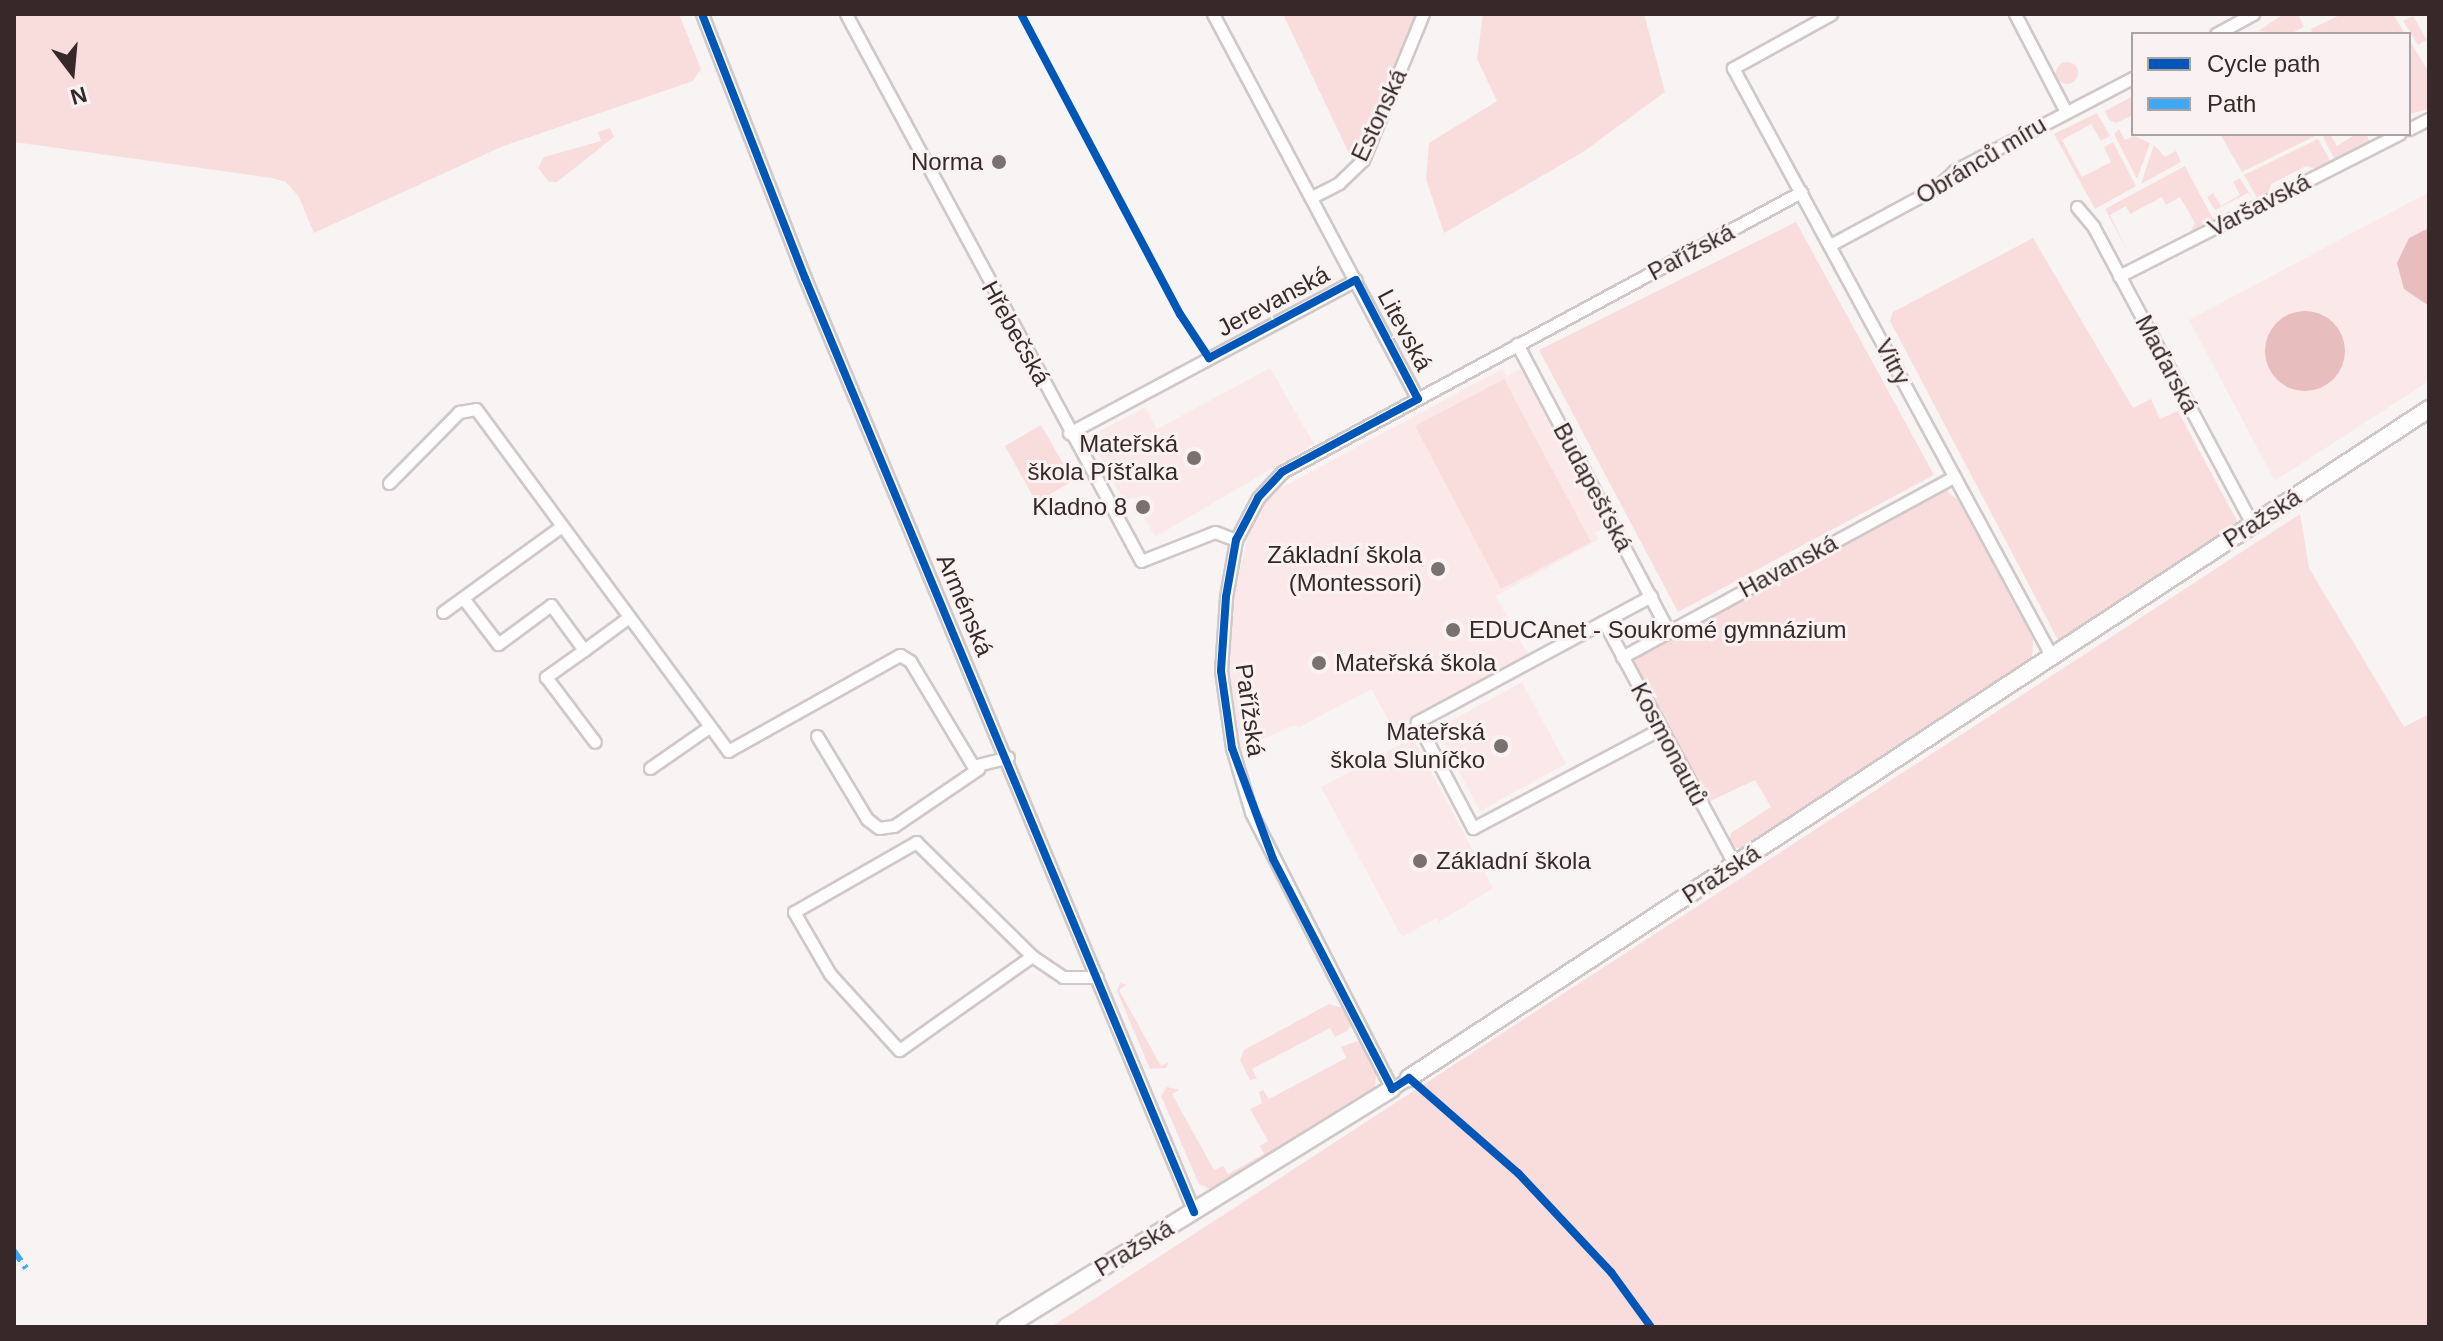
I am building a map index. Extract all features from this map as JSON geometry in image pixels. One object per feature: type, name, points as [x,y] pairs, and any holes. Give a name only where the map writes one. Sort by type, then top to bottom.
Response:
[{"type":"street","name":"Arménská","points":[[702,14],[815,301],[1008,757],[1194,1212]]},
{"type":"street","name":"Hřebečská","points":[[846,14],[1069,433],[1141,561],[1215,532],[1236,540]]},
{"type":"street","name":"Litevská","points":[[1213,14],[1418,399]]},
{"type":"street","name":"Estonská","points":[[1312,197],[1339,183],[1363,160],[1423,14]]},
{"type":"street","name":"Vitry","points":[[1831,14],[1733,68],[2052,657]]},
{"type":"street","points":[[2015,14],[2065,110]]},
{"type":"street","points":[[2220,32],[2253,14]]},
{"type":"street","name":"Obránců míru","points":[[1830,245],[2065,110],[2131,79]]},
{"type":"street","points":[[2411,128],[2429,119]]},
{"type":"street","name":"Varšavská","points":[[2119,276],[2395,136]]},
{"type":"street","name":"Pařížská","points":[[1392,1089],[1273,859],[1232,748],[1221,671],[1226,597],[1236,540],[1258,498],[1282,472],[1801,192]]},
{"type":"street","name":"Maďarská","points":[[2077,207],[2119,276],[2252,524]]},
{"type":"street","name":"Jerevanská","points":[[1069,433],[1356,280]]},
{"type":"street","name":"Budapešťská","points":[[1517,344],[1668,630]]},
{"type":"street","points":[[389,483],[459,412],[476,409],[728,751],[900,655],[910,661],[978,769]]},
{"type":"street","name":"Pražská","points":[[1006,1327],[1392,1089],[2429,409]]},
{"type":"street","name":"Havanská","points":[[1622,657],[1954,477]]},
{"type":"street","points":[[443,612],[562,526]]},
{"type":"street","points":[[1651,596],[1417,722],[1473,828],[1660,729]]},
{"type":"street","points":[[463,598],[498,644],[551,605],[584,650]]},
{"type":"street","points":[[595,742],[546,677],[629,617]]},
{"type":"street","name":"Kosmonautů","points":[[1604,622],[1735,865]]},
{"type":"street","points":[[650,768],[709,727]]},
{"type":"street","points":[[817,736],[867,819],[879,828],[894,826],[978,769],[1008,757]]},
{"type":"street","points":[[1032,956],[899,1050],[830,974],[794,912],[916,842],[1032,956],[1063,977],[1097,977]]},
{"type":"shaded area","points":[[14,14],[679,14],[701,69],[693,81],[501,147],[314,233],[299,197],[286,182],[14,142]]},
{"type":"shaded area","points":[[1283,14],[1419,14],[1357,164],[1351,158]]},
{"type":"shaded area","points":[[1483,14],[1644,14],[1665,92],[1583,152],[1444,233],[1426,179],[1429,143],[1497,101],[1477,59]]},
{"type":"shaded area","points":[[2284,14],[2298,14],[2304,27],[2294,32],[2258,31]]},
{"type":"shaded area","points":[[2342,14],[2393,14],[2404,32],[2312,32],[2311,29]]},
{"type":"shaded area","points":[[2413,16],[2427,40],[2418,45],[2403,21]]},
{"type":"shaded area","points":[[2411,43],[2429,72],[2429,109],[2411,114]]},
{"type":"shaded area","points":[[2067,62],[2078,73],[2067,84],[2056,73]]},
{"type":"shaded area","points":[[2131,97],[2131,116],[2116,123],[2109,120],[2105,111]]},
{"type":"shaded area","points":[[2097,113],[2110,136],[2101,141],[2091,124],[2062,140],[2082,177],[2111,162],[2104,147],[2113,142],[2136,186],[2095,209],[2054,134]]},
{"type":"shaded area","points":[[610,128],[614,137],[557,182],[549,182],[538,168],[544,157],[601,141],[598,132]]},
{"type":"shaded area","points":[[2119,129],[2125,140],[2134,136],[2150,143],[2137,179],[2114,134]]},
{"type":"shaded area","points":[[2221,136],[2315,136],[2242,172]]},
{"type":"shaded area","points":[[2331,136],[2337,146],[2353,136],[2367,136],[2370,142],[2335,160],[2323,137]]},
{"type":"shaded area","points":[[2318,139],[2331,162],[2317,169],[2306,166],[2271,184],[2268,194],[2258,199],[2244,175]]},
{"type":"shaded area","points":[[2154,145],[2165,157],[2176,151],[2181,162],[2141,184]]},
{"type":"shaded area","points":[[2185,166],[2214,221],[2190,232],[2195,223],[2180,197],[2166,205],[2162,197],[2130,214],[2126,206],[2110,215],[2127,250],[2105,209]]},
{"type":"shaded area","points":[[2240,178],[2254,201],[2248,193],[2215,210],[2207,197],[2213,193],[2221,206],[2240,195],[2233,182]]},
{"type":"shaded area","points":[[2429,192],[2429,381],[2275,481],[2189,320]]},
{"type":"shaded area","points":[[1796,222],[1934,475],[1678,612],[1539,350]]},
{"type":"shaded area","points":[[2429,228],[2429,306],[2404,289],[2397,263],[2409,238]]},
{"type":"shaded area","points":[[2033,238],[2133,408],[2151,399],[2160,419],[2178,411],[2237,521],[2233,531],[2058,640],[1890,321],[1893,312]]},
{"type":"shaded area","points":[[2305,311],[2320,314],[2333,323],[2342,336],[2345,351],[2342,366],[2333,379],[2320,388],[2305,391],[2290,388],[2277,379],[2268,366],[2265,351],[2268,336],[2277,323],[2290,314]]},
{"type":"shaded area","name":"Mateřská škola Píšťalka","points":[[1270,368],[1314,444],[1155,537],[1134,497],[1124,502],[1094,445],[1100,431],[1145,407],[1157,429]]},
{"type":"shaded area","points":[[1502,369],[1507,376],[1521,369],[1605,527],[1595,533],[1598,540],[1496,596],[1528,655],[1393,728],[1371,689],[1298,728],[1295,725],[1240,749],[1229,670],[1230,614],[1247,539],[1263,506],[1275,491]]},
{"type":"shaded area","points":[[1504,379],[1591,542],[1501,589],[1415,426]]},
{"type":"shaded area","points":[[1041,425],[1073,481],[1036,502],[1005,446]]},
{"type":"shaded area","points":[[1945,489],[1958,500],[2033,639],[2032,661],[1747,849],[1728,847],[1731,833],[1771,807],[1755,780],[1706,803],[1631,665],[1633,658]]},
{"type":"shaded area","points":[[2300,514],[2309,568],[2404,727],[2429,714],[2429,1327],[1051,1327]]},
{"type":"shaded area","name":"Mateřská škola Sluníčko","points":[[1522,682],[1566,764],[1480,811],[1436,729]]},
{"type":"shaded area","name":"Základní škola","points":[[1413,738],[1493,888],[1439,922],[1437,918],[1402,937],[1321,787]]},
{"type":"shaded area","points":[[1120,983],[1127,985],[1119,990],[1161,1066],[1169,1062],[1166,1068],[1150,1069],[1117,991]]},
{"type":"shaded area","points":[[1329,1004],[1343,1008],[1352,1025],[1347,1031],[1335,1037],[1330,1028],[1252,1069],[1257,1079],[1250,1080],[1240,1060],[1244,1050]]},
{"type":"shaded area","points":[[1360,1040],[1376,1073],[1375,1091],[1215,1191],[1199,1184],[1161,1096],[1167,1087],[1179,1090],[1172,1094],[1214,1170],[1223,1166],[1228,1174],[1264,1154],[1260,1146],[1268,1141],[1250,1109],[1262,1103],[1259,1092],[1263,1090],[1269,1099],[1346,1058],[1341,1047]]},
{"type":"marked path","points":[[14,1251],[26,1268]]},
{"type":"cycle path","points":[[702,14],[805,278],[1194,1212]]},
{"type":"cycle path","points":[[1021,14],[1180,314],[1209,358],[1356,280],[1418,399],[1282,472],[1258,498],[1236,540],[1226,597],[1221,671],[1232,748],[1273,859],[1392,1089],[1409,1078],[1518,1173],[1611,1272],[1651,1327]]},
{"type":"place","name":"Norma","points":[[999,162]]},
{"type":"place","name":"Mateřská škola Píšťalka","points":[[1194,458]]},
{"type":"place","name":"Kladno 8","points":[[1143,507]]},
{"type":"place","name":"Základní škola (Montessori)","points":[[1438,569]]},
{"type":"place","name":"EDUCAnet - Soukromé gymnázium","points":[[1453,630]]},
{"type":"place","name":"Mateřská škola","points":[[1319,663]]},
{"type":"place","name":"Mateřská škola Sluníčko","points":[[1501,746]]},
{"type":"place","name":"Základní škola","points":[[1420,861]]}]
